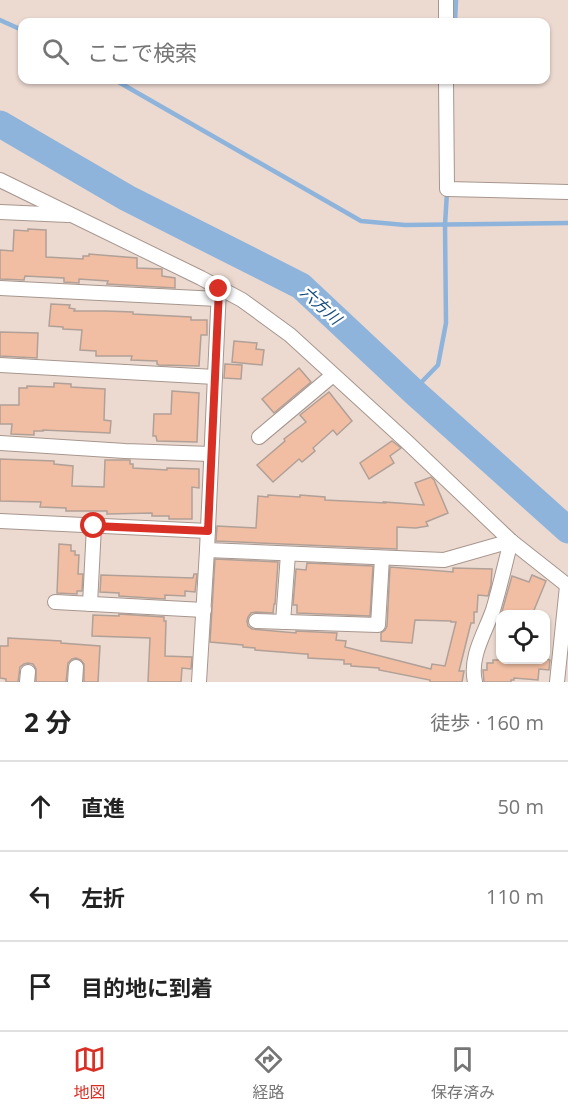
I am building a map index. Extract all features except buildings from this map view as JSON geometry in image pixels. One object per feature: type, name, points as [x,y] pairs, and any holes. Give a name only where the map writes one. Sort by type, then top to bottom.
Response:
[{"type":"street","points":[[446,0],[446,18]]},
{"type":"street","points":[[446,84],[447,189],[568,192]]},
{"type":"street","points":[[0,180],[201,278],[219,294]]},
{"type":"street","points":[[0,212],[74,215]]},
{"type":"street","points":[[0,288],[219,294],[242,300],[290,335],[511,541],[568,586],[557,682]]},
{"type":"street","points":[[200,682],[219,294]]},
{"type":"street","points":[[0,365],[215,377]]},
{"type":"street","points":[[259,437],[333,375]]},
{"type":"street","points":[[0,443],[211,454]]},
{"type":"street","points":[[0,521],[208,531]]},
{"type":"street","points":[[90,604],[94,526]]},
{"type":"street","points":[[207,550],[444,560],[511,541]]},
{"type":"street","points":[[475,682],[473,662],[493,608],[511,541]]},
{"type":"street","points":[[283,622],[288,554]]},
{"type":"street","points":[[256,621],[378,625],[382,558]]},
{"type":"street","points":[[55,602],[204,610]]},
{"type":"street","points":[[75,682],[76,667]]},
{"type":"waterway","points":[[455,18],[456,0]]},
{"type":"waterway","points":[[0,20],[18,28]]},
{"type":"waterway","points":[[122,84],[361,221],[405,225],[568,223]]},
{"type":"waterway","name":"六方川","points":[[0,124],[127,198],[301,286],[413,391],[568,530]]},
{"type":"waterway","points":[[413,391],[438,365],[446,323],[447,192]]},
{"type":"route","points":[[94,526],[208,531],[219,289]]}]
